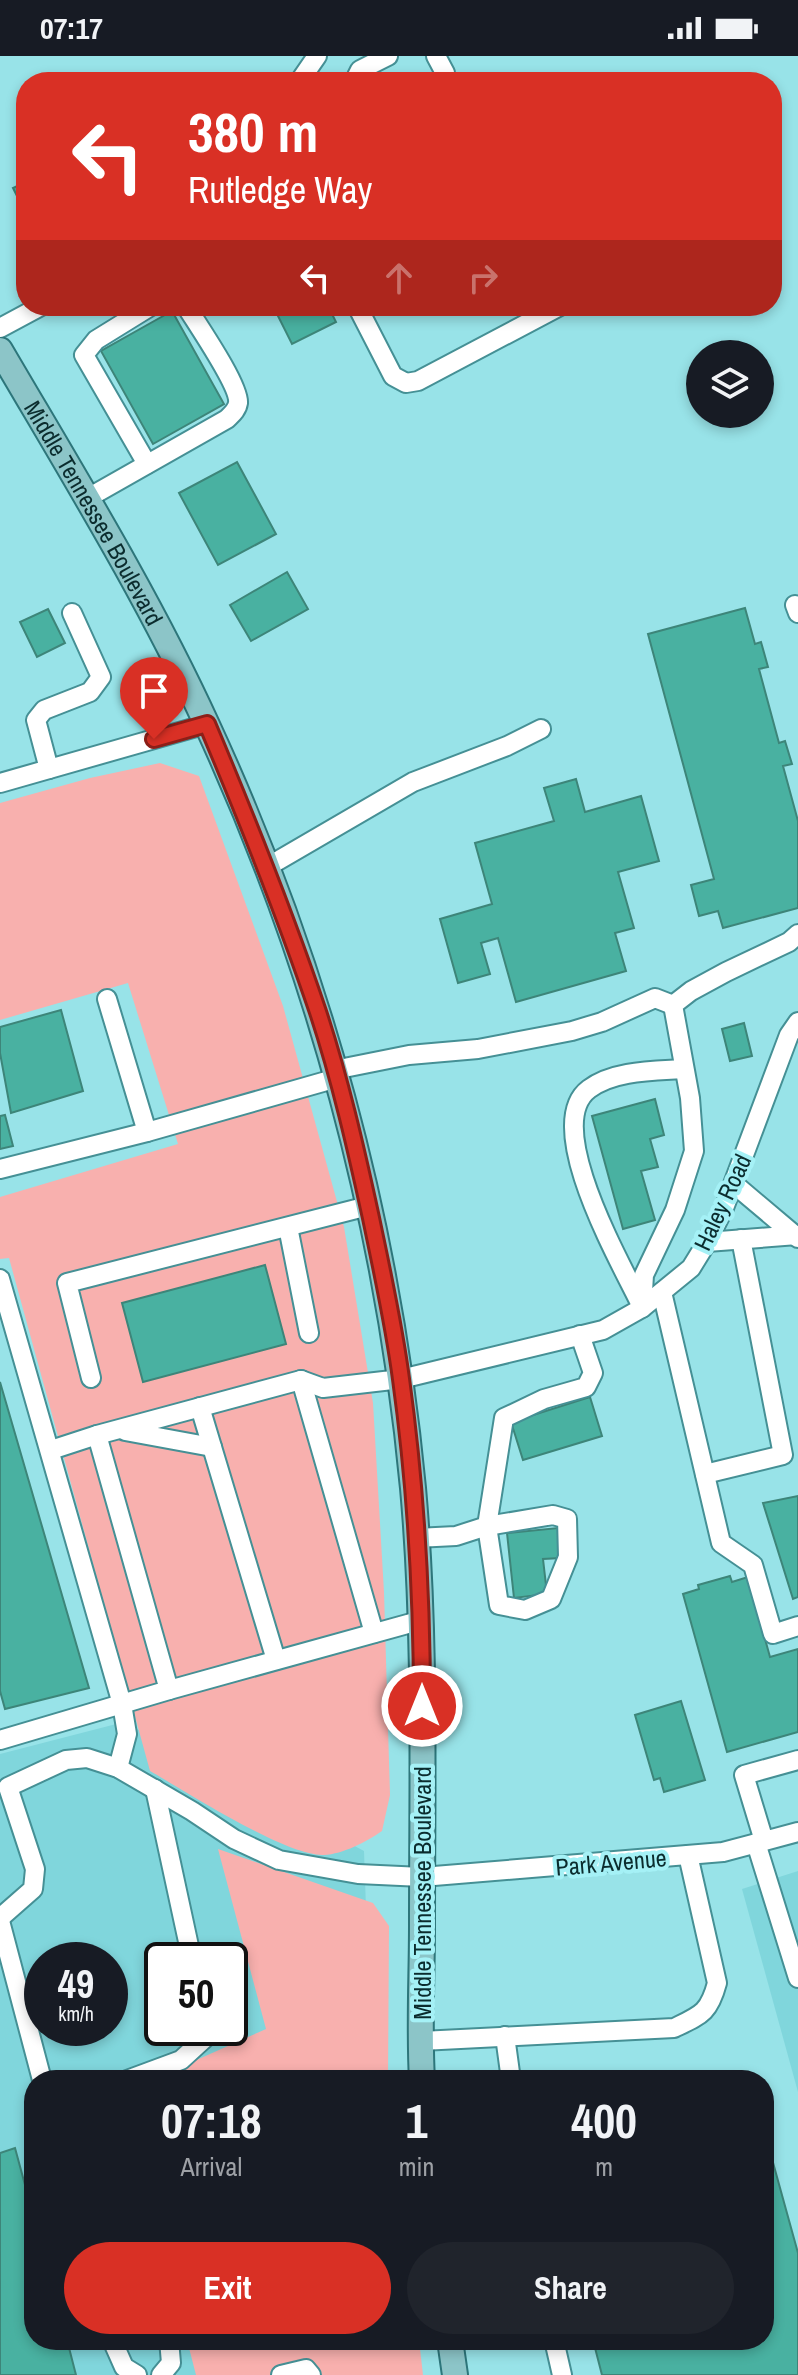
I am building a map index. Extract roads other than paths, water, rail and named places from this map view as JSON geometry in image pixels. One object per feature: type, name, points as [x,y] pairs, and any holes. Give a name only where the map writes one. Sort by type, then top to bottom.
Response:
[{"type":"main road","name":"Middle Tennessee Boulevard","points":[[0,352],[138,590],[207,724],[267,867],[319,1015],[352,1132],[401,1379],[416,1538],[422,1620],[422,2070]]},
{"type":"main road","points":[[451,2350],[455,2375]]},
{"type":"street","points":[[359,72],[388,56]]},
{"type":"street","points":[[0,328],[22,316]]},
{"type":"street","points":[[135,316],[96,340],[84,355],[147,464]]},
{"type":"street","points":[[86,499],[235,412],[239,401],[234,386],[192,316]]},
{"type":"street","points":[[362,316],[393,376],[406,383],[418,381],[541,316]]},
{"type":"street","points":[[49,769],[36,720],[44,710],[90,692],[101,677],[72,613]]},
{"type":"street","points":[[0,783],[207,724]]},
{"type":"street","points":[[267,867],[413,782],[507,746],[541,729]]},
{"type":"street","points":[[673,1005],[691,991],[789,942],[798,934]]},
{"type":"street","points":[[0,1169],[147,1132],[335,1074],[409,1055],[478,1049],[572,1031],[602,1022],[655,998],[673,1005]]},
{"type":"street","points":[[107,999],[147,1132]]},
{"type":"street","points":[[642,1308],[644,1275],[675,1210],[694,1151],[673,1005]]},
{"type":"street","name":"Haley Road","points":[[301,1380],[323,1388],[401,1379],[603,1330],[642,1308],[691,1268],[707,1242],[734,1184],[789,1035],[798,1022]]},
{"type":"street","points":[[642,1308],[586,1186],[574,1143],[574,1111],[588,1089],[629,1072],[684,1069]]},
{"type":"street","points":[[734,1184],[797,1236]]},
{"type":"street","points":[[91,1378],[67,1283],[368,1206]]},
{"type":"street","points":[[288,1227],[309,1333]]},
{"type":"street","points":[[707,1242],[797,1236]]},
{"type":"street","points":[[705,1474],[783,1455],[741,1239]]},
{"type":"street","points":[[0,1279],[122,1704],[127,1734],[118,1768]]},
{"type":"street","points":[[662,1292],[721,1543],[753,1565],[773,1634],[798,1626]]},
{"type":"street","points":[[416,1538],[456,1536],[487,1526],[553,1515],[567,1519],[568,1557],[551,1599],[525,1610],[499,1605],[487,1526],[504,1418],[544,1399],[586,1387],[593,1373],[580,1335]]},
{"type":"street","points":[[51,1450],[301,1380],[374,1633]]},
{"type":"street","points":[[200,1407],[276,1660]]},
{"type":"street","points":[[118,1429],[212,1447]]},
{"type":"street","points":[[97,1435],[169,1690]]},
{"type":"street","points":[[0,1740],[422,1620]]},
{"type":"street","name":"Park Avenue","points":[[3,1781],[66,1760],[87,1758],[118,1768],[234,1839],[279,1860],[358,1874],[422,1877],[723,1852],[798,1832]]},
{"type":"street","points":[[797,1972],[744,1775],[798,1760]]},
{"type":"street","points":[[3,1781],[35,1869],[33,1889],[0,1919],[39,2070]]},
{"type":"street","points":[[155,1789],[188,1942]]},
{"type":"street","points":[[421,2041],[674,2028],[697,2017],[711,2004],[717,1983],[688,1855]]},
{"type":"street","points":[[505,2036],[510,2070]]},
{"type":"street","points":[[158,2070],[181,2060],[196,2046]]},
{"type":"street","points":[[116,2350],[124,2367],[137,2375]]},
{"type":"street","points":[[161,2375],[171,2363],[170,2350]]},
{"type":"street","points":[[556,2350],[562,2375]]},
{"type":"street","points":[[281,2375],[306,2369],[311,2375]]}]
